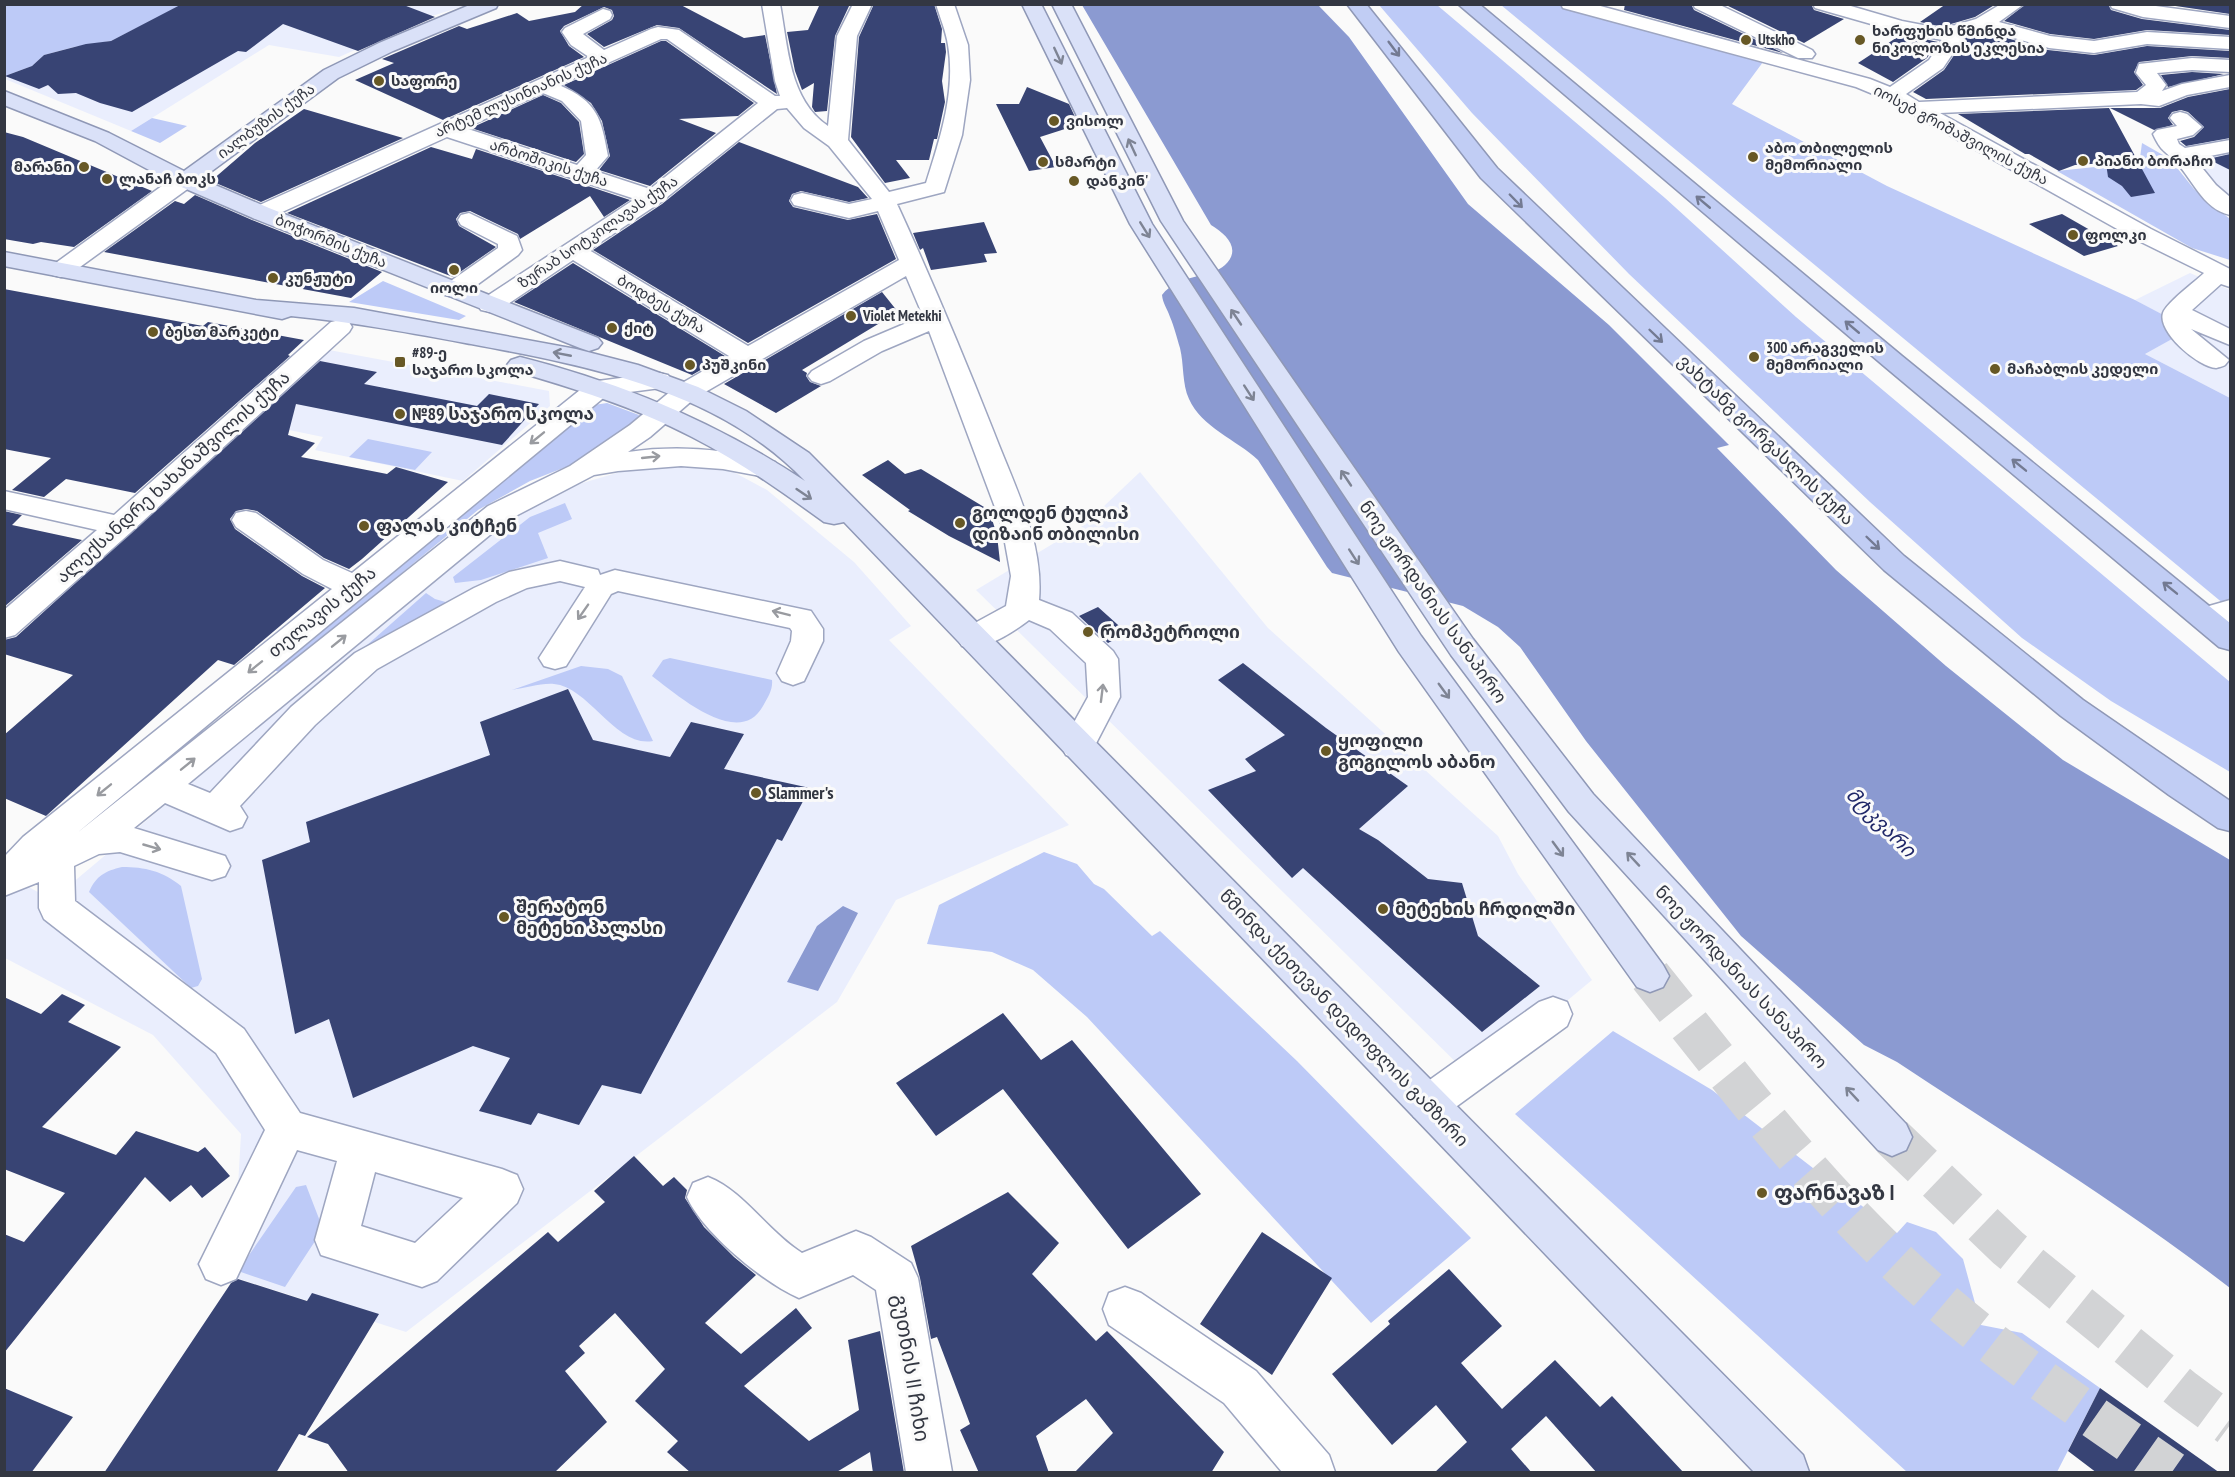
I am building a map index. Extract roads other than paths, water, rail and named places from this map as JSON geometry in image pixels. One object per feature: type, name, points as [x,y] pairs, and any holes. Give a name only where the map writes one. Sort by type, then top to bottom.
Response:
[{"type":"highway","name":"ვახტანგ გორგასლის ქუჩა","points":[[1356,4],[1389,42],[1465,145],[1505,190],[1894,563],[2072,708],[2230,818]]},
{"type":"highway","points":[[1467,4],[1893,362],[2218,615],[2230,639]]},
{"type":"main road","name":"იალბუზის ქუჩა","points":[[185,180],[331,74],[377,51],[489,4]]},
{"type":"main road","name":"ნოე ჟორდანიას სანაპირო","points":[[1031,4],[1052,43],[1114,175],[1172,273],[1410,644],[1650,976]]},
{"type":"main road","name":"ნოე ჟორდანიას სანაპირო","points":[[1061,4],[1143,172],[1203,270],[1462,647],[1581,803],[1892,1137]]},
{"type":"main road","name":"ბოჭორმის ქუჩა","points":[[4,98],[112,142],[185,180],[261,213],[621,357],[646,370],[659,381]]},
{"type":"main road","name":"წმინდა ქეთევან დედოფლის გამზირი","points":[[4,259],[260,306],[340,327],[474,353],[599,388],[716,438],[765,468],[901,564]]},
{"type":"main road","name":"წმინდა ქეთევან დედოფლის გამზირი","points":[[260,306],[354,315],[556,352],[659,381],[726,410],[799,459],[1786,1473]]},
{"type":"street","points":[[771,4],[785,81],[782,102],[837,141],[884,201],[935,315],[1016,526],[1026,576],[1023,606],[1017,614],[973,638]]},
{"type":"street","points":[[837,141],[847,36],[863,4]]},
{"type":"street","points":[[802,200],[849,211],[936,187],[960,85],[958,45],[945,4]]},
{"type":"street","name":"იოსებ გრიშაშვილის ქუჩა","points":[[1570,4],[1863,83],[1892,95],[2143,234],[2227,276]]},
{"type":"street","points":[[1702,4],[1863,83]]},
{"type":"street","points":[[1822,4],[1899,26],[1957,34],[1983,23],[2015,4]]},
{"type":"street","points":[[2119,4],[2143,11],[2230,22]]},
{"type":"street","points":[[1919,10],[1957,34]]},
{"type":"street","points":[[603,15],[572,32],[578,41],[603,58]]},
{"type":"street","points":[[1983,23],[2049,42],[2094,47],[2147,38],[2230,42]]},
{"type":"street","name":"არტემ ლუსინიანის ქუჩა","points":[[261,213],[658,33],[672,34],[782,102]]},
{"type":"street","points":[[1892,95],[1936,64],[1957,34]]},
{"type":"street","points":[[2141,98],[2150,94],[2156,85],[2146,74],[2146,68],[2192,64],[2230,66]]},
{"type":"street","points":[[1916,108],[2141,98],[2159,100],[2182,90],[2230,81]]},
{"type":"street","points":[[542,85],[569,97],[591,120],[597,156],[581,174]]},
{"type":"street","name":"ზურაბ სოტკილავას ქუჩა","points":[[490,305],[653,197],[782,102]]},
{"type":"street","points":[[2180,118],[2191,127],[2186,131],[2164,134],[2170,148],[2181,155],[2208,190],[2230,208]]},
{"type":"street","name":"არბოშიკის ქუჩა","points":[[445,129],[653,197]]},
{"type":"street","points":[[2181,155],[2230,146]]},
{"type":"street","name":"იალბუზის ქუჩა","points":[[61,270],[185,180]]},
{"type":"street","points":[[454,290],[510,250],[511,246],[509,241],[469,220]]},
{"type":"street","name":"ბოდბეს ქუჩა","points":[[574,250],[748,357]]},
{"type":"street","name":"თელავის ქუჩა","points":[[4,882],[95,840],[498,513],[580,472],[662,413],[686,392],[912,262]]},
{"type":"street","points":[[2216,360],[2189,342],[2175,320],[2176,312],[2227,276]]},
{"type":"street","points":[[2176,312],[2230,338]]},
{"type":"street","points":[[865,333],[874,337],[935,315]]},
{"type":"street","points":[[821,376],[873,346],[935,315]]},
{"type":"street","name":"ალექსანდრე ხახანაშვილის ქუჩა","points":[[4,627],[120,526],[340,327]]},
{"type":"street","points":[[599,388],[659,381]]},
{"type":"street","name":"თელავის ქუჩა","points":[[4,882],[34,847],[599,388]]},
{"type":"street","name":"თელავის ქუჩა","points":[[580,472],[621,461],[682,456],[720,459],[765,468]]},
{"type":"street","points":[[4,500],[120,526]]},
{"type":"street","points":[[246,520],[313,567],[354,586]]},
{"type":"street","points":[[160,786],[223,813],[303,716],[366,661],[485,595],[520,579],[560,571],[588,577]]},
{"type":"street","points":[[413,580],[462,596],[485,595]]},
{"type":"street","points":[[555,658],[600,587],[615,580],[800,618],[808,629],[807,641],[794,673]]},
{"type":"street","points":[[1023,606],[1061,621],[1102,659],[1104,697],[1078,746]]},
{"type":"street","points":[[95,840],[120,838],[212,866]]},
{"type":"street","points":[[56,859],[57,908],[230,1041],[287,1128],[361,1149]]},
{"type":"street","points":[[1428,1104],[1553,1014]]},
{"type":"street","points":[[220,1264],[287,1128]]},
{"type":"street","name":"გუთნის II ჩიხი","points":[[708,1197],[769,1257],[799,1276],[856,1252],[897,1278],[929,1473]]},
{"type":"street","points":[[1125,1309],[1240,1387],[1312,1473]]},
{"type":"water","name":"მტკვარი","points":[[1082,5],[1318,5],[1349,37],[1468,204],[1609,325],[1729,445],[1717,448],[1836,570],[1946,666],[2063,760],[2230,860],[2230,1288],[2149,1228],[2066,1172],[1897,1062],[1864,1045],[1741,936],[1586,741],[1520,647],[1498,627],[1463,606],[1332,573],[1258,460],[1202,418],[1189,399],[1185,387],[1180,348],[1162,295],[1177,283],[1212,272],[1225,265],[1230,259],[1232,248],[1227,237],[1211,225]]},
{"type":"water","points":[[843,906],[858,913],[818,991],[787,982],[817,926]]},
{"type":"tunnel","points":[[1650,976],[1802,1163],[1902,1267],[1999,1349],[2172,1472]]},
{"type":"tunnel","points":[[1892,1137],[2008,1248],[2184,1391],[2230,1425]]},
{"type":"place","name":"Utskho","points":[[1746,40]]},
{"type":"place","name":"ხარფუხის წმინდა ნიკოლოზის ეკლესია","points":[[1860,40]]},
{"type":"place","name":"საფორე","points":[[379,81]]},
{"type":"place","name":"ვისოლ","points":[[1054,121]]},
{"type":"place","name":"აბო თბილელის მემორიალი","points":[[1753,157]]},
{"type":"place","name":"პიანო ბორაჩო","points":[[2083,161]]},
{"type":"place","name":"სმარტი","points":[[1043,162]]},
{"type":"place","name":"მარანი","points":[[84,167]]},
{"type":"place","name":"ლანაჩ ბოკს","points":[[107,179]]},
{"type":"place","name":"დანკინ'","points":[[1074,181]]},
{"type":"place","name":"ფოლკი","points":[[2073,235]]},
{"type":"place","name":"იოლი","points":[[454,270]]},
{"type":"place","name":"კუნჟუტი","points":[[273,278]]},
{"type":"place","name":"Violet Metekhi","points":[[851,316]]},
{"type":"place","name":"ქიტ","points":[[612,328]]},
{"type":"place","name":"ბესთ მარკეტი","points":[[153,332]]},
{"type":"place","name":"300 არაგველის მემორიალი","points":[[1754,357]]},
{"type":"place","name":"#89-ე საჯარო სკოლა","points":[[400,362]]},
{"type":"place","name":"პუშკინი","points":[[690,365]]},
{"type":"place","name":"მაჩაბლის კედელი","points":[[1995,369]]},
{"type":"place","name":"№89 საჯარო სკოლა","points":[[400,414]]},
{"type":"place","name":"გოლდენ ტულიპ დიზაინ თბილისი","points":[[960,523]]},
{"type":"place","name":"ფალას კიტჩენ","points":[[364,526]]},
{"type":"place","name":"რომპეტროლი","points":[[1088,632]]},
{"type":"place","name":"ყოფილი გოგილოს აბანო","points":[[1326,751]]},
{"type":"place","name":"Slammer's","points":[[756,793]]},
{"type":"place","name":"მეტეხის ჩრდილში","points":[[1383,909]]},
{"type":"place","name":"შერატონ მეტეხი პალასი","points":[[504,917]]},
{"type":"place","name":"ფარნავაზ I","points":[[1762,1193]]}]
